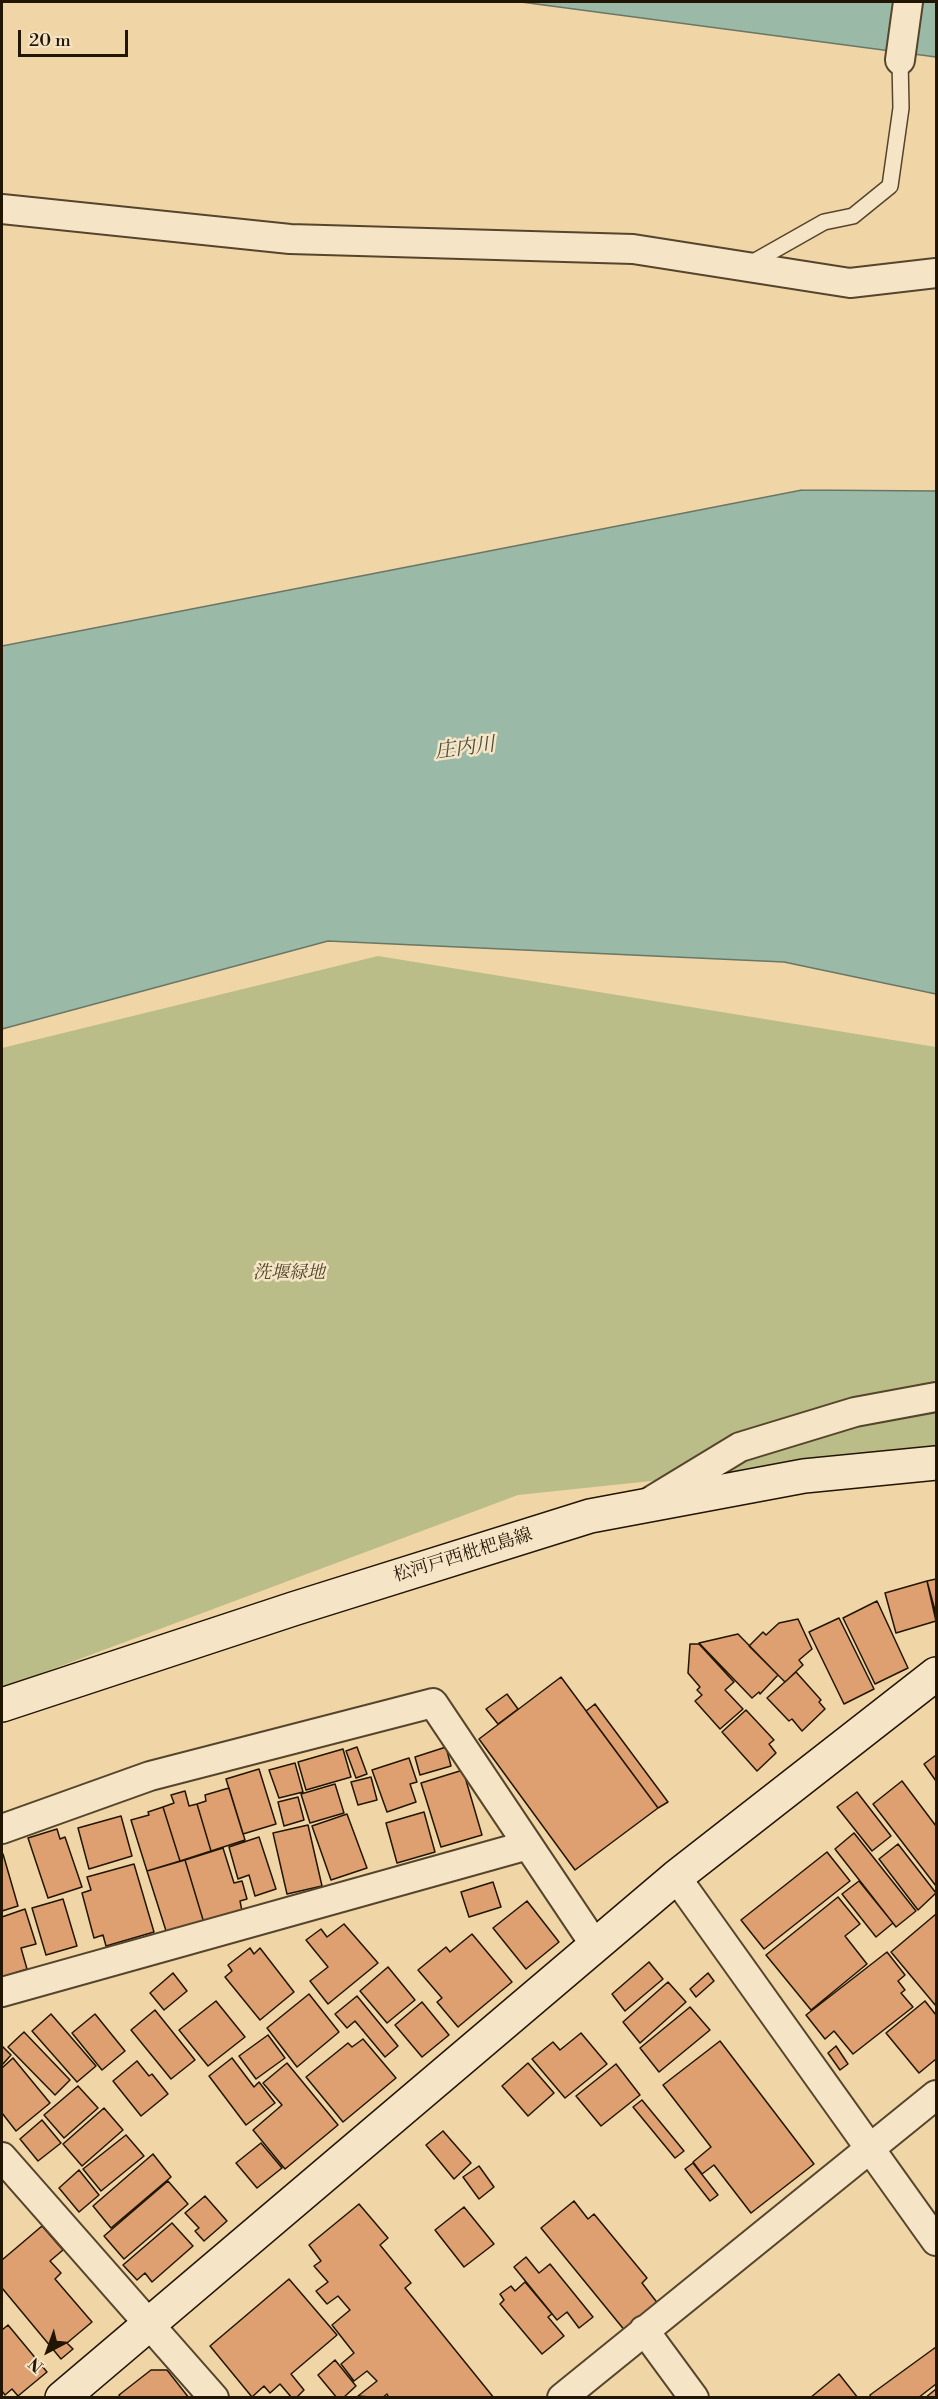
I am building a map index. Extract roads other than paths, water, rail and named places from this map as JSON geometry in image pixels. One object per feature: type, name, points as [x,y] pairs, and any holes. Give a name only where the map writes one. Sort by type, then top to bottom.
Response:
[{"type":"street","points":[[900,60],[908,2]]},
{"type":"street","points":[[2,209],[290,239],[633,249],[850,284],[936,273]]},
{"type":"street","points":[[642,1506],[740,1447],[855,1412],[936,1397]]},
{"type":"street","name":"松河戸西枇杷島線","points":[[2,1705],[293,1609],[590,1516],[804,1476],[936,1463]]},
{"type":"street","points":[[63,2397],[676,1877],[936,1674]]},
{"type":"street","points":[[2,1829],[150,1776],[433,1704],[595,1945]]},
{"type":"street","points":[[2,1992],[528,1845]]},
{"type":"street","points":[[676,1877],[936,2241]]},
{"type":"street","points":[[562,2397],[936,2095]]},
{"type":"street","points":[[2,2157],[214,2397]]},
{"type":"street","points":[[644,2330],[694,2397]]},
{"type":"lane","points":[[745,267],[824,222],[853,216],[890,186],[901,108],[900,60]]},
{"type":"water","points":[[521,2],[936,2],[936,57]]},
{"type":"water","name":"庄内川","points":[[802,490],[936,491],[936,994],[784,962],[328,941],[2,1029],[2,646]]},
{"type":"park label","name":"洗堰緑地","points":[[289,1274]]}]
